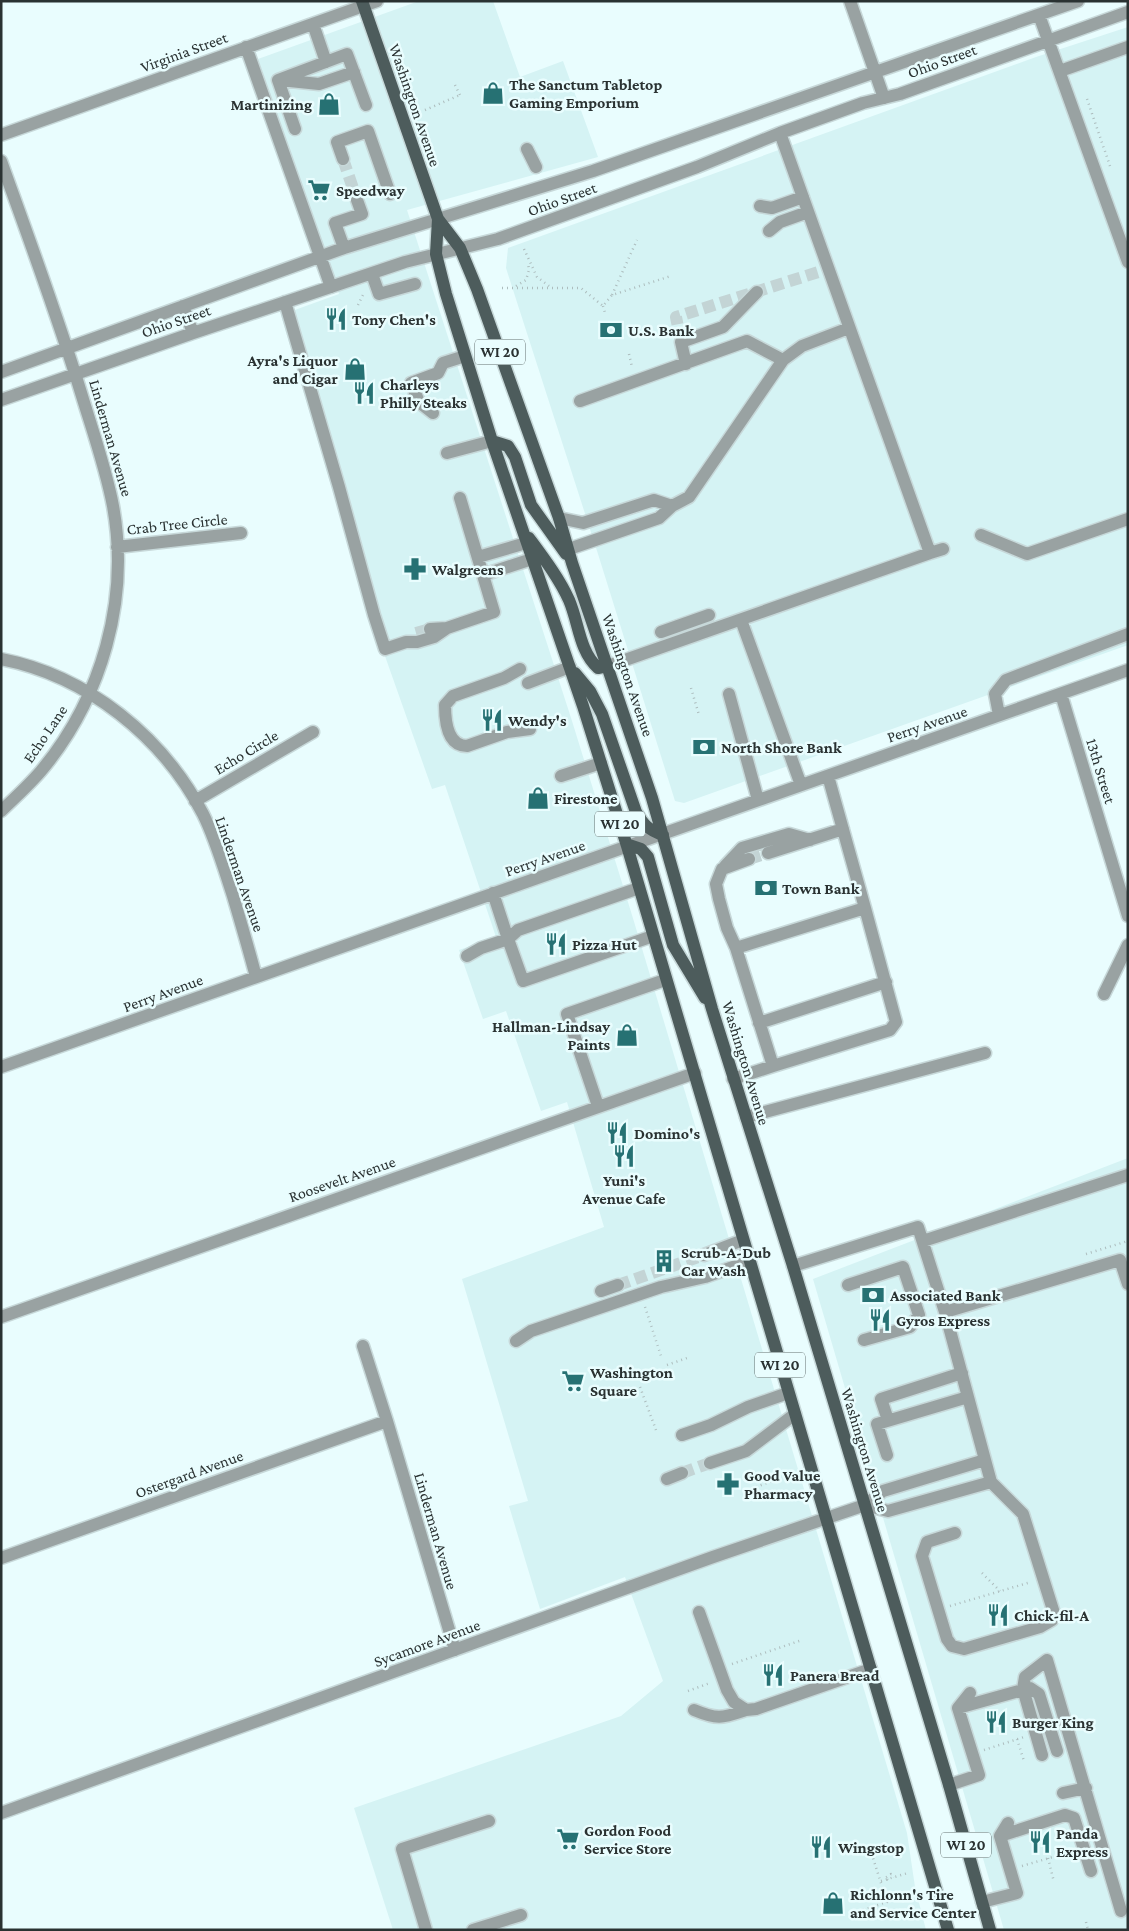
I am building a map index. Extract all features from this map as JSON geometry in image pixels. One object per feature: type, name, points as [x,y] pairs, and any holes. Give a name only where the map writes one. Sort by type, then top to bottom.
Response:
[{"type":"main road","name":"Washington Avenue","points":[[362,4],[438,219],[460,248],[477,289],[559,518],[572,563],[652,798],[712,1009],[793,1266],[949,1785],[990,1930]]},
{"type":"main road","name":"Washington Avenue","points":[[438,219],[436,254],[465,356],[628,846],[665,980],[695,1074],[794,1414],[827,1517],[948,1930]]},
{"type":"main road","points":[[492,441],[508,446],[515,457],[531,505],[572,563]]},
{"type":"main road","points":[[522,528],[550,566],[569,600],[590,661],[598,668],[608,666]]},
{"type":"main road","points":[[570,668],[590,691],[602,714],[636,812],[651,831],[662,835]]},
{"type":"main road","points":[[628,846],[641,849],[648,857],[673,945],[712,1009]]},
{"type":"street","name":"Virginia Street","points":[[1,135],[313,24],[362,4],[378,1]]},
{"type":"street","points":[[850,1],[884,98]]},
{"type":"street","name":"Ohio Street","points":[[1,372],[320,256],[603,168],[1078,1]]},
{"type":"street","name":"Ohio Street","points":[[1,400],[405,262],[498,239],[697,167],[780,133],[863,103],[900,94],[1128,12]]},
{"type":"street","points":[[1039,15],[1128,262]]},
{"type":"street","points":[[313,24],[326,62]]},
{"type":"street","points":[[246,47],[331,287]]},
{"type":"street","points":[[1060,71],[1128,47]]},
{"type":"street","points":[[278,80],[347,54],[366,105]]},
{"type":"street","points":[[278,80],[319,84],[354,72]]},
{"type":"street","points":[[278,80],[295,129]]},
{"type":"street","points":[[343,159],[337,142],[368,131],[390,194]]},
{"type":"street","points":[[780,133],[930,553]]},
{"type":"street","points":[[527,148],[536,167]]},
{"type":"street","name":"Linderman Avenue","points":[[1,161],[68,348],[107,480],[113,507],[117,547],[113,620],[106,647],[89,694],[122,716],[142,733],[176,771],[195,801],[214,839],[256,977]]},
{"type":"street","points":[[803,197],[772,208],[760,206],[767,213],[771,223],[769,231],[780,222],[808,212]]},
{"type":"street","points":[[344,248],[335,223],[362,214],[358,200]]},
{"type":"street","points":[[372,274],[379,294],[415,284]]},
{"type":"street","points":[[686,364],[681,342],[723,327],[757,292]]},
{"type":"street","points":[[285,302],[385,649],[406,642],[417,642],[434,637],[447,628]]},
{"type":"street","points":[[184,306],[193,333]]},
{"type":"street","points":[[569,549],[659,518],[672,506],[689,497],[783,360],[802,346],[849,328]]},
{"type":"street","points":[[580,401],[748,341],[783,360]]},
{"type":"street","points":[[433,412],[419,402],[411,383],[438,373],[443,364],[465,356]]},
{"type":"street","points":[[447,453],[492,441]]},
{"type":"street","points":[[430,629],[447,628],[494,612],[460,498]]},
{"type":"street","points":[[559,518],[583,523],[654,500],[672,506]]},
{"type":"street","points":[[981,535],[1027,554],[1128,519]]},
{"type":"street","name":"Crab Tree Circle","points":[[117,547],[241,533]]},
{"type":"street","points":[[478,557],[526,542]]},
{"type":"street","points":[[608,666],[943,549]]},
{"type":"street","points":[[484,575],[532,559]]},
{"type":"street","points":[[660,632],[705,617],[706,632]]},
{"type":"street","points":[[741,620],[801,785]]},
{"type":"street","points":[[406,642],[416,633]]},
{"type":"street","points":[[999,715],[995,694],[1006,680],[1128,634]]},
{"type":"street","points":[[1,659],[56,677],[89,694]]},
{"type":"street","points":[[520,668],[504,678],[453,696],[446,705],[447,727],[453,741],[460,746],[467,746],[515,730],[530,729]]},
{"type":"street","points":[[528,683],[570,668]]},
{"type":"street","name":"Perry Avenue","points":[[1,1067],[1128,670]]},
{"type":"street","name":"Echo Lane","points":[[1,811],[41,772],[74,725],[89,694]]},
{"type":"street","points":[[729,694],[758,800]]},
{"type":"street","name":"13th Street","points":[[1061,694],[1128,916]]},
{"type":"street","name":"Echo Circle","points":[[195,801],[313,732]]},
{"type":"street","points":[[561,776],[601,763]]},
{"type":"street","points":[[733,1079],[890,1030],[896,1022],[828,776]]},
{"type":"street","points":[[768,853],[843,829]]},
{"type":"street","points":[[773,1066],[736,948],[727,928],[716,884],[722,869],[742,848],[789,834],[810,840]]},
{"type":"street","points":[[722,869],[749,859]]},
{"type":"street","points":[[467,956],[481,948],[508,938],[518,930],[639,888]]},
{"type":"street","points":[[493,893],[523,981],[653,936]]},
{"type":"street","points":[[736,948],[865,908]]},
{"type":"street","points":[[1104,994],[1128,945]]},
{"type":"street","points":[[598,1106],[567,1014],[665,980]]},
{"type":"street","points":[[759,1023],[886,982]]},
{"type":"street","points":[[746,1118],[985,1053]]},
{"type":"street","name":"Roosevelt Avenue","points":[[1,1316],[598,1106],[695,1074]]},
{"type":"street","points":[[923,1241],[1128,1175]]},
{"type":"street","points":[[793,1266],[918,1227],[945,1312],[991,1482],[1023,1514],[1054,1613],[1052,1620],[1040,1628],[964,1649],[952,1646],[947,1639],[922,1556],[927,1542],[955,1533]]},
{"type":"street","points":[[704,1255],[743,1240]]},
{"type":"street","points":[[945,1312],[1120,1260],[1128,1284]]},
{"type":"street","points":[[516,1341],[531,1331],[662,1287],[705,1277],[750,1261]]},
{"type":"street","points":[[848,1285],[903,1267],[919,1315],[910,1327],[864,1340]]},
{"type":"street","points":[[601,1291],[618,1285]]},
{"type":"street","name":"Linderman Avenue","points":[[363,1346],[454,1650]]},
{"type":"street","points":[[888,1420],[882,1399],[962,1373]]},
{"type":"street","points":[[682,1435],[711,1425],[748,1407],[788,1392]]},
{"type":"street","points":[[887,1454],[877,1424],[968,1397]]},
{"type":"street","points":[[710,1463],[746,1450],[794,1414]]},
{"type":"street","name":"Ostergard Avenue","points":[[1,1558],[387,1421]]},
{"type":"street","points":[[865,1505],[883,1491],[985,1460]]},
{"type":"street","points":[[667,1479],[682,1473]]},
{"type":"street","points":[[865,1505],[888,1511],[991,1482]]},
{"type":"street","name":"Sycamore Avenue","points":[[1,1813],[865,1505]]},
{"type":"street","points":[[699,1612],[727,1690],[734,1702],[746,1710]]},
{"type":"street","points":[[1042,1755],[1023,1689],[1024,1677],[1047,1660],[1121,1911]]},
{"type":"street","points":[[694,1710],[713,1718],[724,1717],[871,1669]]},
{"type":"street","points":[[958,1708],[1030,1688],[1039,1694],[1057,1751]]},
{"type":"street","points":[[958,1708],[970,1693]]},
{"type":"street","points":[[949,1785],[979,1775],[958,1708]]},
{"type":"street","points":[[1062,1793],[1086,1788]]},
{"type":"street","points":[[1000,1836],[1065,1815],[1074,1818],[1091,1871]]},
{"type":"street","points":[[426,1930],[402,1849],[489,1821]]},
{"type":"street","points":[[982,1902],[1017,1892],[1000,1836],[1008,1823]]},
{"type":"street","points":[[473,1930],[522,1914]]},
{"type":"path","points":[[425,110],[459,96],[455,85]]},
{"type":"path","points":[[1087,99],[1112,172]]},
{"type":"path","points":[[603,306],[612,294],[637,240]]},
{"type":"path","points":[[512,288],[526,280],[529,270],[524,249]]},
{"type":"path","points":[[527,259],[537,278],[551,287]]},
{"type":"path","points":[[612,294],[671,276]]},
{"type":"path","points":[[502,288],[581,288],[603,306],[606,313]]},
{"type":"path","points":[[358,305],[365,292]]},
{"type":"path","points":[[629,354],[632,367]]},
{"type":"path","points":[[691,688],[699,715]]},
{"type":"path","points":[[642,1300],[661,1356]]},
{"type":"path","points":[[667,1365],[687,1358]]},
{"type":"path","points":[[640,1387],[656,1430]]},
{"type":"path","points":[[756,1487],[794,1474]]},
{"type":"path","points":[[982,1573],[1000,1591]]},
{"type":"path","points":[[946,1608],[980,1600],[1000,1591],[1044,1578]]},
{"type":"path","points":[[734,1669],[732,1664],[802,1640]]},
{"type":"path","points":[[978,1752],[1002,1742],[1029,1735]]},
{"type":"path","points":[[1017,1739],[1024,1761]]},
{"type":"path","points":[[1018,1867],[1072,1851]]},
{"type":"path","points":[[863,1910],[888,1902],[873,1858]]},
{"type":"path","points":[[1048,1858],[1054,1882]]},
{"type":"path","points":[[881,1881],[908,1873]]},
{"type":"path","points":[[1086,1922],[1088,1930]]},
{"type":"shaded area","points":[[419,1],[493,1],[520,77],[563,61],[598,157],[407,210],[572,721],[632,915],[907,1833],[915,1887],[926,1930],[393,1930],[354,1808],[621,1716],[663,1681],[625,1577],[540,1609],[509,1506],[528,1501],[462,1279],[604,1227],[567,1102],[541,1111],[506,1011],[483,1019],[459,950],[496,937],[445,785],[432,789],[362,591],[281,315],[339,294],[258,59]]},
{"type":"shaded area","points":[[1128,27],[1128,645],[684,803],[675,801],[506,268],[508,248],[1036,57]]},
{"type":"shaded area","points":[[1128,1158],[1128,1930],[1004,1930],[813,1279]]},
{"type":"tunnel","points":[[343,159],[357,200]]},
{"type":"tunnel","points":[[681,342],[676,317],[828,269]]},
{"type":"tunnel","points":[[416,633],[430,629]]},
{"type":"tunnel","points":[[749,859],[768,853]]},
{"type":"tunnel","points":[[618,1285],[704,1255]]},
{"type":"tunnel","points":[[682,1473],[710,1463]]},
{"type":"place","name":"The Sanctum Tabletop Gaming Emporium","points":[[493,93]]},
{"type":"place","name":"Martinizing","points":[[329,104]]},
{"type":"place","name":"Speedway","points":[[319,190]]},
{"type":"place","name":"Tony Chen's","points":[[336,319]]},
{"type":"place","name":"U.S. Bank","points":[[611,330]]},
{"type":"place","name":"Ayra's Liquor and Cigar","points":[[355,369]]},
{"type":"place","name":"Charleys Philly Steaks","points":[[364,393]]},
{"type":"place","name":"Walgreens","points":[[415,569]]},
{"type":"place","name":"Wendy's","points":[[492,720]]},
{"type":"place","name":"North Shore Bank","points":[[704,747]]},
{"type":"place","name":"Firestone","points":[[538,798]]},
{"type":"place","name":"Town Bank","points":[[766,888]]},
{"type":"place","name":"Pizza Hut","points":[[556,944]]},
{"type":"place","name":"Hallman-Lindsay Paints","points":[[627,1035]]},
{"type":"place","name":"Domino's","points":[[617,1133]]},
{"type":"place","name":"Yuni's Avenue Cafe","points":[[624,1156]]},
{"type":"place","name":"Scrub-A-Dub Car Wash","points":[[664,1261]]},
{"type":"place","name":"Associated Bank","points":[[873,1295]]},
{"type":"place","name":"Gyros Express","points":[[880,1320]]},
{"type":"place","name":"Washington Square","points":[[573,1381]]},
{"type":"place","name":"Good Value Pharmacy","points":[[728,1484]]},
{"type":"place","name":"Chick-fil-A","points":[[998,1615]]},
{"type":"place","name":"Panera Bread","points":[[773,1675]]},
{"type":"place","name":"Burger King","points":[[996,1722]]},
{"type":"place","name":"Gordon Food Service Store","points":[[568,1839]]},
{"type":"place","name":"Panda Express","points":[[1040,1842]]},
{"type":"place","name":"Wingstop","points":[[821,1847]]},
{"type":"place","name":"Richlonn's Tire and Service Center","points":[[833,1903]]}]
